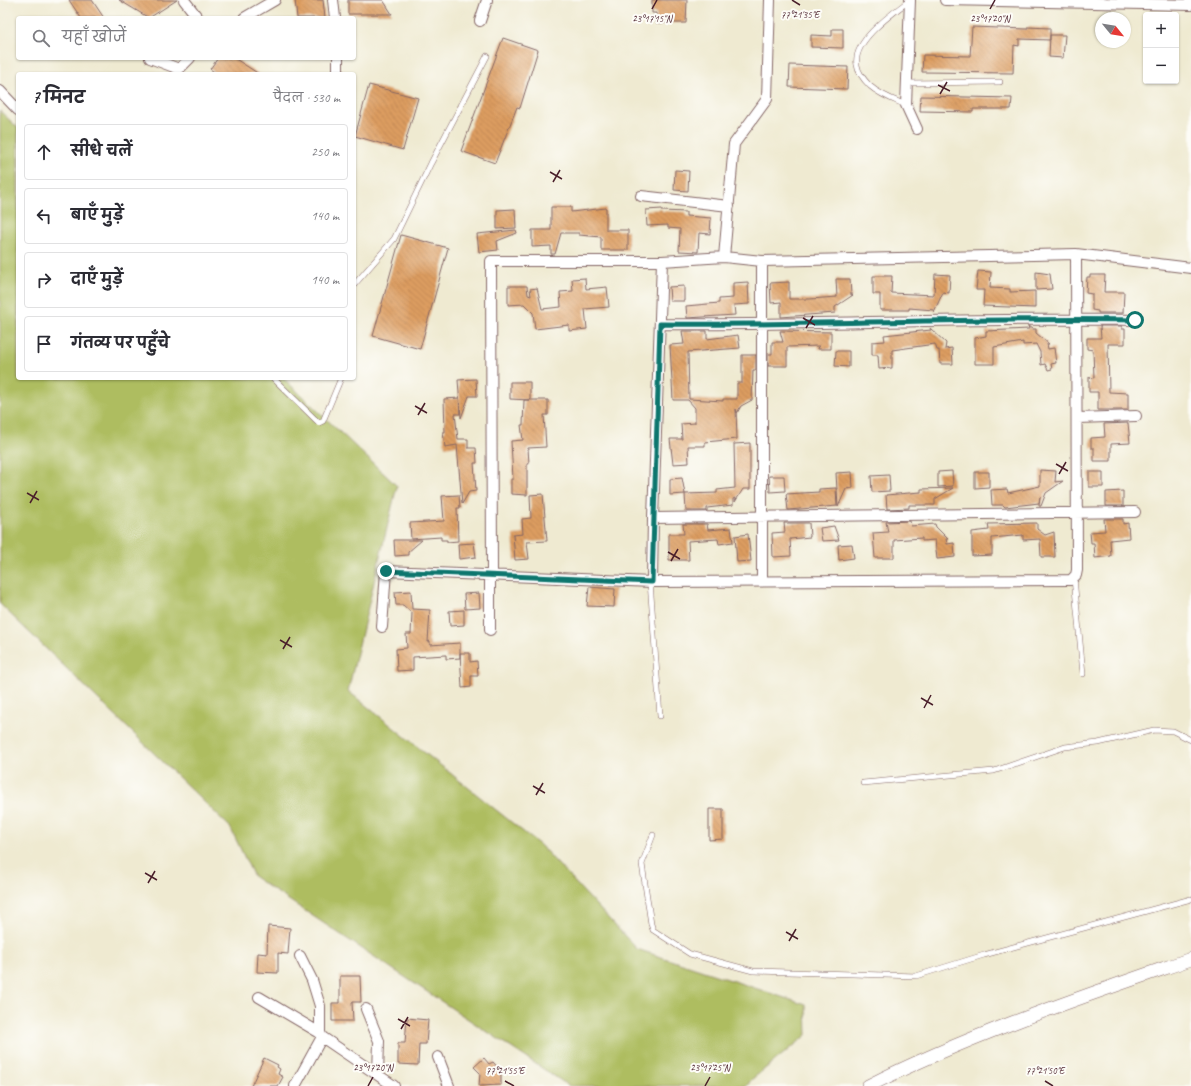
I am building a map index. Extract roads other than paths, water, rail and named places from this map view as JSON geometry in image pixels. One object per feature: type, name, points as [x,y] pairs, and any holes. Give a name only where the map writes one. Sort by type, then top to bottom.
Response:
[{"type":"street","points":[[184,0],[196,16]]},
{"type":"street","points":[[247,16],[275,0]]},
{"type":"street","points":[[333,0],[334,16]]},
{"type":"street","points":[[480,21],[487,0]]},
{"type":"street","points":[[724,257],[734,144],[767,99],[770,0]]},
{"type":"street","points":[[910,0],[906,105],[917,129]]},
{"type":"street","points":[[945,0],[1078,1],[1191,5]]},
{"type":"street","points":[[155,60],[179,69],[188,60]]},
{"type":"street","points":[[338,60],[338,72]]},
{"type":"street","points":[[0,91],[16,108]]},
{"type":"street","points":[[641,196],[729,206]]},
{"type":"street","points":[[382,627],[386,571],[651,582],[762,580],[1068,581],[1074,578],[1077,570],[1078,513],[1078,418],[1075,319],[1076,254]]},
{"type":"street","points":[[490,630],[491,261],[662,261],[724,257],[762,261],[1076,254],[1191,268]]},
{"type":"street","points":[[651,582],[662,261]]},
{"type":"street","points":[[762,261],[762,580]]},
{"type":"street","points":[[660,324],[763,325],[1075,319],[1135,320]]},
{"type":"street","points":[[1078,418],[1136,416]]},
{"type":"street","points":[[653,518],[1135,512]]},
{"type":"street","points":[[295,1086],[321,1035],[320,1006],[312,980],[300,956]]},
{"type":"street","points":[[868,1086],[924,1058],[1089,995],[1191,959]]},
{"type":"street","points":[[259,997],[321,1035],[394,1086]]},
{"type":"street","points":[[366,1009],[379,1041],[378,1075]]},
{"type":"street","points":[[438,1057],[449,1086]]},
{"type":"lane","points":[[906,105],[871,87],[856,66],[860,47],[881,22],[910,0]]},
{"type":"lane","points":[[356,283],[394,239],[431,163],[487,56]]},
{"type":"lane","points":[[907,83],[1000,82]]},
{"type":"lane","points":[[275,380],[318,422],[321,423],[340,380]]},
{"type":"lane","points":[[1074,578],[1083,674]]},
{"type":"lane","points":[[651,582],[660,716]]},
{"type":"lane","points":[[863,782],[994,771],[1065,747],[1098,743],[1154,730],[1173,731],[1191,740]]},
{"type":"lane","points":[[653,835],[644,856],[642,869],[653,930],[695,956],[764,973],[916,976],[984,955],[1191,899]]}]
